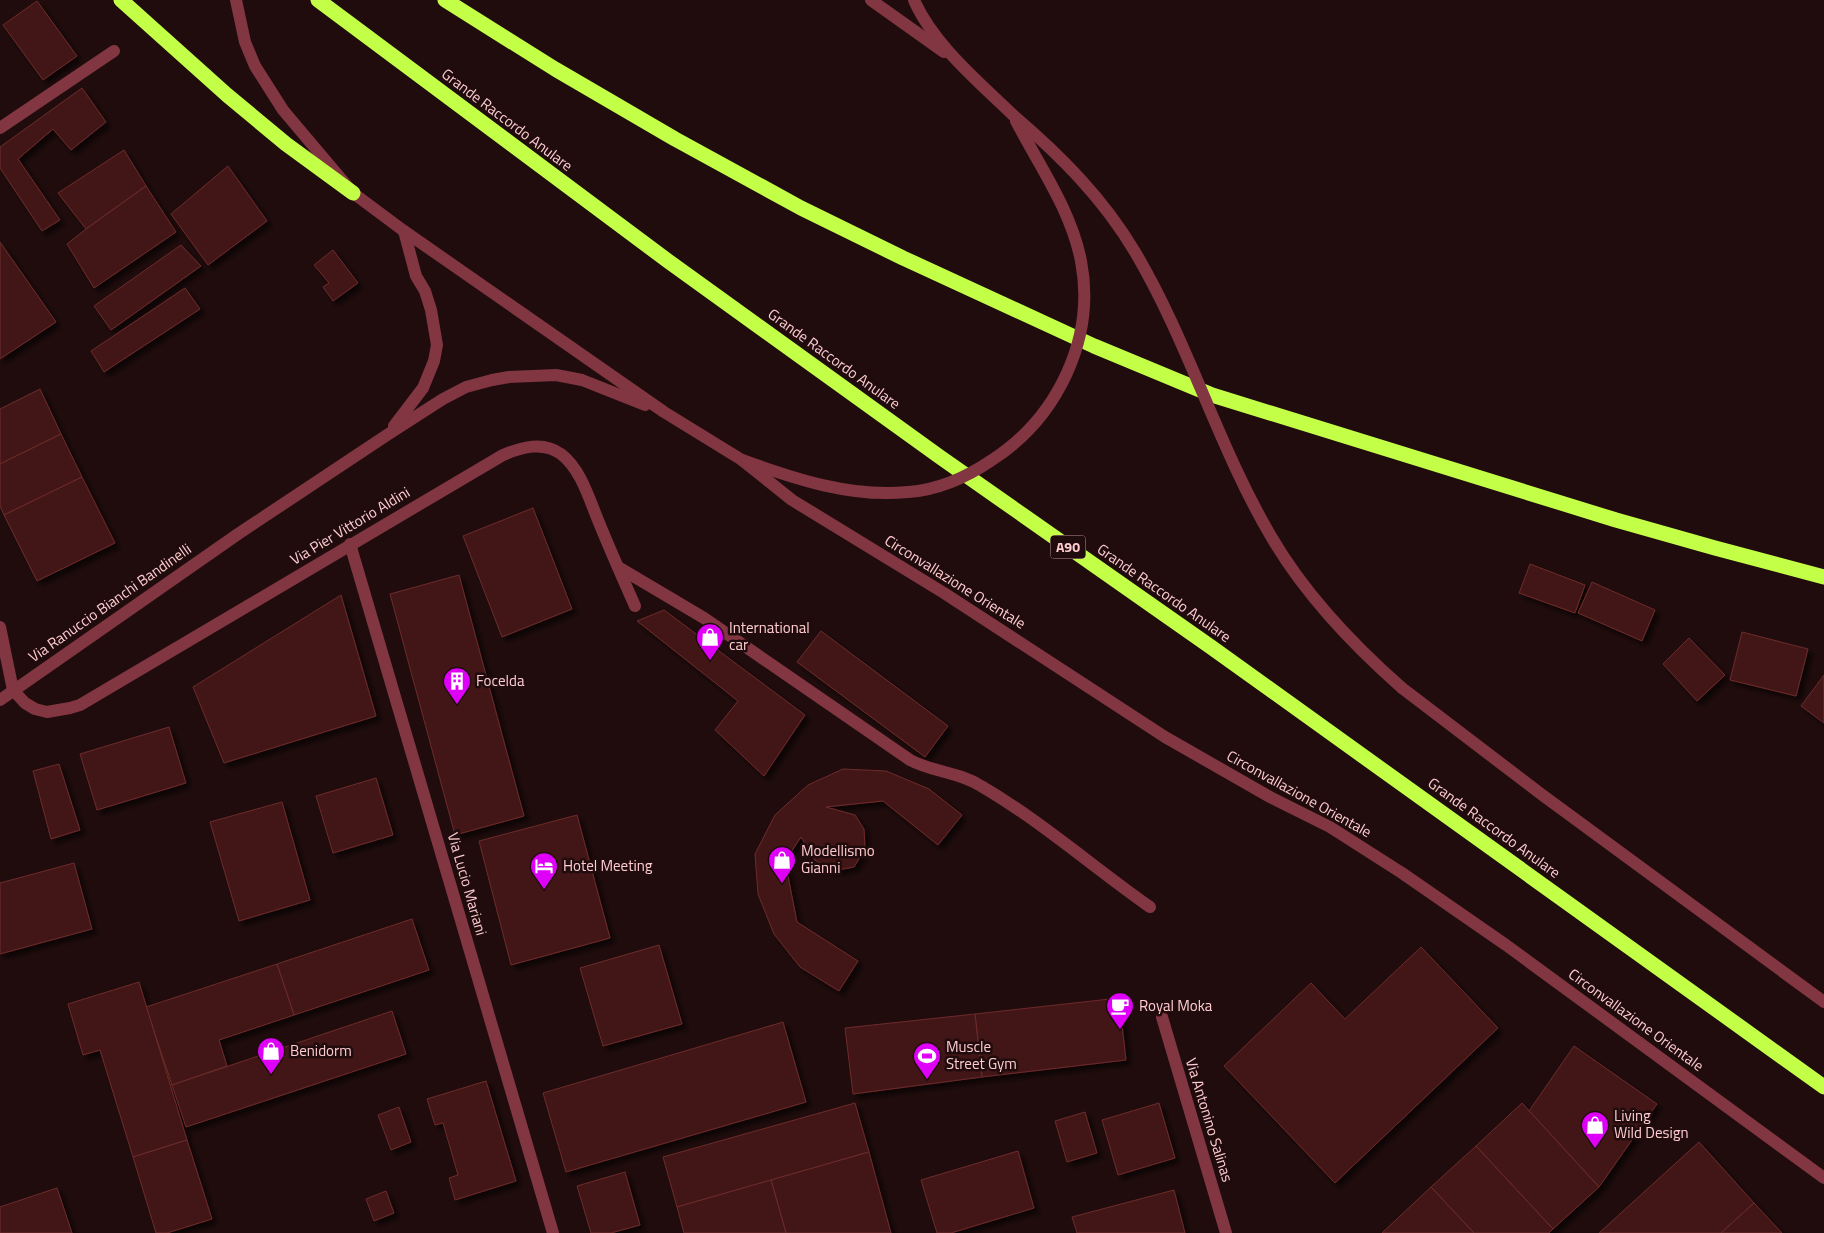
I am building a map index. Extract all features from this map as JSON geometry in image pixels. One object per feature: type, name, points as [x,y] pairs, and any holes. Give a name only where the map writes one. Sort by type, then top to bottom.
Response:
[{"type":"highway","points":[[121,0],[227,95],[279,138],[353,193]]},
{"type":"highway","name":"Grande Raccordo Anulare","points":[[318,0],[668,261],[932,451],[1211,647],[1824,1087]]},
{"type":"highway","points":[[446,0],[515,44],[675,139],[793,204],[850,233],[1094,346],[1212,395],[1616,520],[1824,577]]},
{"type":"street","points":[[236,0],[239,23],[245,42],[255,66],[270,91],[296,127],[353,193],[404,231],[664,412],[742,460],[805,480],[846,489],[879,493],[920,491],[957,480],[982,467],[1012,447],[1042,416],[1064,382],[1075,353],[1083,312],[1084,280],[1078,247],[1069,219],[1056,192],[1013,115]]},
{"type":"street","points":[[871,0],[962,65]]},
{"type":"street","points":[[914,0],[936,35],[962,65],[1068,165],[1115,222],[1150,278],[1233,463],[1273,539],[1302,583],[1335,624],[1373,663],[1402,688],[1541,794],[1824,1002]]},
{"type":"street","points":[[0,128],[114,51]]},
{"type":"street","points":[[387,435],[423,388],[434,361],[437,345],[431,310],[425,291],[416,276],[404,231]]},
{"type":"street","name":"Via Ranuccio Bianchi Bandinelli","points":[[0,700],[238,534],[387,435],[443,399],[466,387],[492,380],[526,375],[569,377],[664,412]]},
{"type":"street","name":"Via Pier Vittorio Aldini","points":[[13,690],[25,703],[34,709],[47,712],[80,705],[503,455],[526,447],[539,446],[552,449],[561,454],[578,473],[635,606]]},
{"type":"street","name":"Circonvallazione Orientale","points":[[742,460],[792,500],[944,593],[1164,737],[1270,797],[1330,827],[1402,873],[1506,945],[1824,1178]]},
{"type":"street","name":"Via Lucio Mariani","points":[[350,544],[553,1233]]},
{"type":"street","points":[[618,567],[704,618],[910,760],[924,767],[962,777],[981,786],[1032,820],[1150,906]]},
{"type":"street","points":[[0,627],[13,690]]},
{"type":"street","name":"Via Antonino Salinas","points":[[1162,1017],[1226,1233]]},
{"type":"building","points":[[37,1],[77,56],[43,80],[3,25]]},
{"type":"building","points":[[82,88],[106,122],[71,150],[53,129],[18,159],[60,220],[42,231],[0,168],[0,147]]},
{"type":"building","points":[[124,150],[146,186],[86,229],[58,193]]},
{"type":"building","points":[[228,166],[267,221],[208,265],[171,214]]},
{"type":"building","points":[[146,186],[176,232],[94,288],[67,244]]},
{"type":"building","points":[[0,242],[56,322],[0,359]]},
{"type":"building","points":[[181,245],[201,266],[111,330],[94,306]]},
{"type":"building","points":[[333,250],[358,283],[333,301],[323,287],[329,283],[314,265]]},
{"type":"building","points":[[185,288],[200,309],[104,372],[91,351]]},
{"type":"building","points":[[40,389],[61,434],[0,464],[0,409]]},
{"type":"building","points":[[61,434],[82,477],[4,515],[0,506],[0,464]]},
{"type":"building","points":[[82,477],[115,543],[37,581],[4,515]]},
{"type":"building","points":[[533,508],[572,609],[502,637],[463,536]]},
{"type":"building","points":[[1530,564],[1585,585],[1575,613],[1519,593]]},
{"type":"building","name":"Focelda","points":[[459,575],[524,816],[455,835],[390,594]]},
{"type":"building","points":[[1592,582],[1655,610],[1642,641],[1578,613]]},
{"type":"building","points":[[341,595],[376,716],[224,763],[193,687]]},
{"type":"building","name":"International car","points":[[664,610],[805,715],[764,776],[715,730],[738,701],[637,621]]},
{"type":"building","points":[[821,631],[948,726],[925,757],[797,662]]},
{"type":"building","points":[[1742,632],[1808,649],[1796,696],[1730,680]]},
{"type":"building","points":[[1689,638],[1725,675],[1697,701],[1663,664]]},
{"type":"building","points":[[1824,675],[1824,723],[1801,706]]},
{"type":"building","points":[[169,727],[186,783],[97,810],[80,754]]},
{"type":"building","points":[[59,764],[80,830],[51,839],[33,771]]},
{"type":"building","points":[[843,769],[886,771],[929,789],[962,815],[938,845],[883,801],[826,807],[855,815],[864,829],[865,849],[854,867],[833,871],[815,860],[801,837],[785,861],[797,922],[858,961],[839,991],[800,967],[774,934],[758,894],[755,854],[775,815],[808,785]]},
{"type":"building","points":[[376,778],[393,835],[333,853],[316,796]]},
{"type":"building","points":[[282,802],[310,900],[239,921],[210,822]]},
{"type":"building","name":"Hotel Meeting","points":[[577,815],[610,938],[511,965],[479,841]]},
{"type":"building","points":[[74,863],[92,929],[0,954],[0,883]]},
{"type":"building","points":[[412,919],[429,970],[294,1015],[277,964]]},
{"type":"building","points":[[659,945],[682,1024],[603,1046],[580,968]]},
{"type":"building","points":[[1421,947],[1498,1028],[1335,1183],[1224,1066],[1311,983],[1345,1019]]},
{"type":"building","points":[[277,964],[294,1015],[219,1040],[227,1066],[172,1085],[146,1007]]},
{"type":"building","points":[[139,982],[187,1140],[133,1157],[100,1050],[83,1055],[68,1004]]},
{"type":"building","points":[[1119,998],[1126,1060],[982,1077],[975,1014]]},
{"type":"building","name":"Benidorm","points":[[392,1011],[406,1054],[186,1127],[172,1085]]},
{"type":"building","points":[[975,1014],[982,1077],[853,1094],[845,1028]]},
{"type":"building","points":[[783,1022],[806,1102],[566,1172],[543,1093]]},
{"type":"building","name":"Living Wild Design","points":[[1574,1046],[1657,1104],[1599,1187],[1529,1111]]},
{"type":"building","points":[[486,1081],[516,1181],[455,1200],[449,1178],[458,1175],[443,1123],[435,1125],[427,1099]]},
{"type":"building","points":[[855,1103],[869,1152],[677,1207],[663,1157]]},
{"type":"building","points":[[1159,1103],[1175,1158],[1118,1175],[1102,1120]]},
{"type":"building","points":[[1522,1103],[1599,1187],[1553,1229],[1476,1146]]},
{"type":"building","points":[[399,1107],[411,1142],[391,1150],[378,1115]]},
{"type":"building","points":[[1085,1112],[1097,1153],[1067,1162],[1055,1121]]},
{"type":"building","points":[[187,1140],[212,1219],[167,1233],[156,1233],[133,1157]]},
{"type":"building","points":[[1699,1142],[1754,1203],[1721,1233],[1599,1233]]},
{"type":"building","points":[[1476,1146],[1553,1229],[1549,1233],[1474,1233],[1431,1187]]},
{"type":"building","points":[[1018,1151],[1034,1208],[951,1233],[937,1233],[921,1180]]},
{"type":"building","points":[[869,1152],[891,1233],[786,1233],[771,1180]]},
{"type":"building","points":[[625,1172],[640,1225],[611,1233],[591,1233],[577,1186]]},
{"type":"building","points":[[771,1180],[786,1233],[684,1233],[677,1207]]},
{"type":"building","points":[[1431,1187],[1474,1233],[1382,1233]]},
{"type":"building","points":[[57,1188],[72,1233],[0,1233],[0,1207]]},
{"type":"building","points":[[1174,1190],[1185,1233],[1077,1233],[1072,1217]]},
{"type":"building","points":[[386,1191],[394,1213],[374,1221],[366,1199]]},
{"type":"building","points":[[1754,1203],[1782,1233],[1721,1233]]},
{"type":"place","name":"International car","points":[[710,661]]},
{"type":"place","name":"Focelda","points":[[457,705]]},
{"type":"place","name":"Modellismo Gianni","points":[[782,884]]},
{"type":"place","name":"Hotel Meeting","points":[[544,890]]},
{"type":"place","name":"Royal Moka","points":[[1120,1030]]},
{"type":"place","name":"Benidorm","points":[[271,1075]]},
{"type":"place","name":"Muscle Street Gym","points":[[927,1080]]},
{"type":"place","name":"Living Wild Design","points":[[1595,1149]]}]
